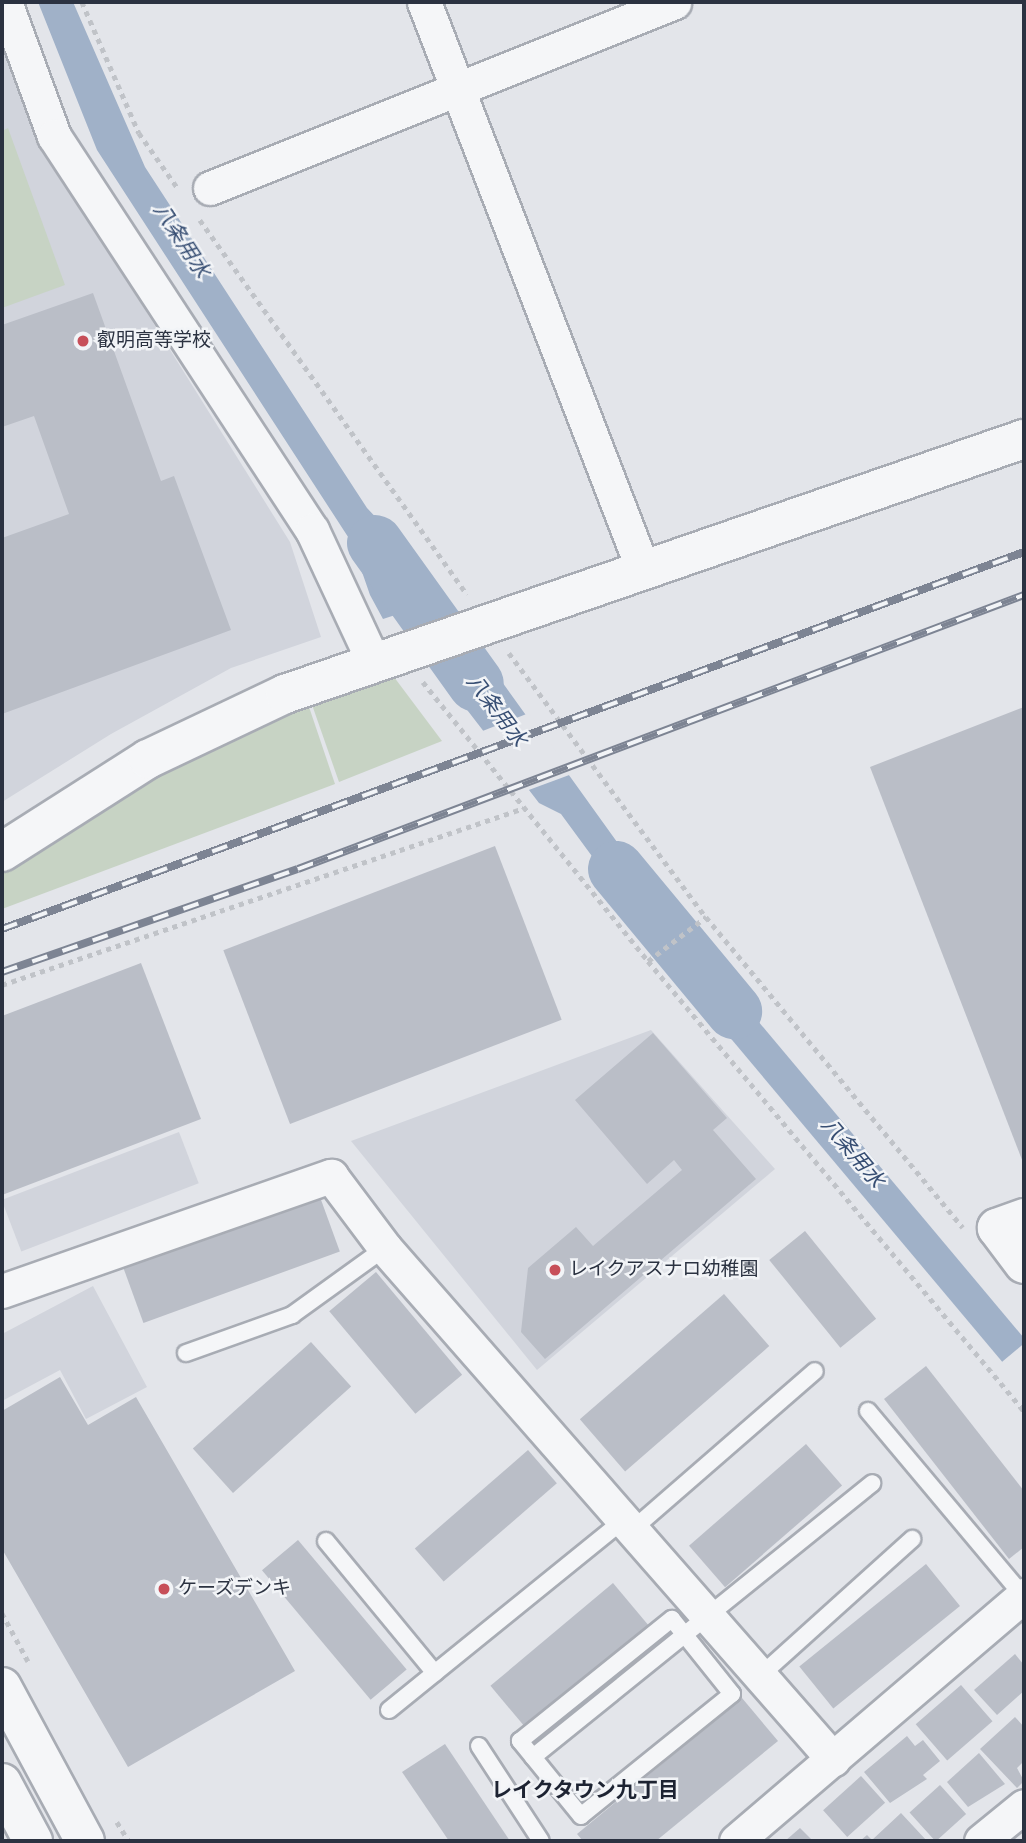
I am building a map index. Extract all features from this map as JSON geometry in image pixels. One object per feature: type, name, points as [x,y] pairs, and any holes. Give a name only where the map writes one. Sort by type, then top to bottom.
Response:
[{"type":"street","points":[[5,2],[54,136],[393,654]]},
{"type":"street","points":[[424,2],[642,567]]},
{"type":"street","points":[[194,197],[459,87],[674,2]]},
{"type":"street","points":[[2,852],[148,759],[235,715],[485,621],[1024,439]]},
{"type":"street","points":[[2,1291],[331,1176],[385,1248],[628,1525],[694,1624],[756,1671],[832,1759]]},
{"type":"street","points":[[1011,1223],[1024,1264]]},
{"type":"street","points":[[736,1841],[1023,1596]]},
{"type":"street","points":[[2,1686],[85,1841]]},
{"type":"street","points":[[2,1783],[33,1841]]},
{"type":"street","points":[[981,1841],[1024,1805]]},
{"type":"lane","points":[[186,1353],[292,1315],[385,1248]]},
{"type":"lane","points":[[389,1710],[628,1525],[815,1371]]},
{"type":"lane","points":[[868,1411],[1023,1596]]},
{"type":"lane","points":[[872,1483],[694,1624],[533,1757],[576,1810],[727,1687],[756,1671],[912,1539]]},
{"type":"lane","points":[[326,1541],[435,1673]]},
{"type":"lane","points":[[694,1624],[727,1687]]},
{"type":"lane","points":[[479,1746],[541,1841]]},
{"type":"path","points":[[82,2],[139,133],[194,197],[485,621],[706,917],[968,1234],[1011,1223]]},
{"type":"path","points":[[393,654],[1024,1411]]},
{"type":"path","points":[[2,985],[524,808]]},
{"type":"path","points":[[648,961],[706,917]]},
{"type":"shaded area","name":"叡明高等学校","points":[[2,45],[39,140],[290,542],[321,637],[231,668],[111,734],[2,802]]},
{"type":"shaded area","name":"レイクアスナロ幼稚園","points":[[651,1030],[775,1169],[537,1370],[351,1141]]},
{"type":"shaded area","points":[[179,1132],[199,1183],[21,1251],[2,1200]]},
{"type":"shaded area","points":[[93,1286],[147,1387],[86,1419],[60,1370],[2,1401],[2,1334]]},
{"type":"green space","points":[[8,128],[65,285],[2,308],[2,131]]},
{"type":"green space","points":[[388,669],[442,741],[339,782],[310,699]]},
{"type":"green space","points":[[306,698],[335,784],[2,909],[2,870],[114,792]]},
{"type":"water","points":[[38,2],[73,2],[145,167],[367,508],[413,557],[435,602],[383,619],[370,595],[352,543],[97,150]]},
{"type":"water","points":[[477,647],[673,920],[652,938],[561,814],[539,803],[427,658]]},
{"type":"water","points":[[695,946],[1024,1338],[1024,1344],[1002,1362],[670,967]]},
{"type":"pier","points":[[529,713],[572,774],[526,791],[480,732]]},
{"type":"building","points":[[93,293],[161,481],[174,476],[231,630],[2,714],[2,538],[69,514],[34,416],[2,427],[2,325]]},
{"type":"building","points":[[1024,707],[1024,1165],[870,767]]},
{"type":"building","points":[[495,846],[562,1020],[290,1124],[223,950]]},
{"type":"building","points":[[141,963],[201,1119],[2,1195],[2,1016]]},
{"type":"building","points":[[653,1033],[727,1118],[713,1130],[756,1179],[545,1359],[521,1332],[528,1268],[576,1227],[593,1246],[682,1170],[674,1160],[647,1184],[575,1100]]},
{"type":"building","points":[[320,1197],[340,1252],[143,1323],[124,1268]]},
{"type":"building","points":[[805,1231],[876,1319],[840,1348],[769,1260]]},
{"type":"building","points":[[376,1272],[462,1375],[415,1414],[329,1311]]},
{"type":"building","points":[[724,1294],[769,1346],[625,1471],[580,1419]]},
{"type":"building","points":[[311,1342],[351,1387],[233,1493],[193,1448]]},
{"type":"building","points":[[926,1366],[1024,1491],[1024,1547],[1009,1559],[884,1399]]},
{"type":"building","points":[[60,1377],[88,1425],[136,1397],[295,1671],[128,1767],[2,1549],[2,1411]]},
{"type":"building","points":[[806,1444],[842,1486],[725,1587],[689,1546]]},
{"type":"building","points":[[528,1450],[557,1483],[444,1582],[415,1548]]},
{"type":"building","points":[[298,1540],[407,1669],[371,1700],[262,1570]]},
{"type":"building","points":[[926,1564],[960,1606],[833,1709],[799,1667]]},
{"type":"building","points":[[613,1583],[652,1629],[529,1732],[490,1686]]},
{"type":"building","points":[[1015,1654],[1024,1665],[1024,1691],[997,1715],[974,1690]]},
{"type":"building","points":[[961,1685],[992,1721],[947,1761],[916,1724]]},
{"type":"building","points":[[742,1698],[778,1741],[656,1841],[583,1841],[577,1834]]},
{"type":"building","points":[[1015,1717],[1024,1727],[1024,1761],[1017,1768],[1024,1781],[1017,1788],[980,1749]]},
{"type":"building","points":[[907,1736],[915,1746],[923,1740],[940,1761],[923,1775],[927,1779],[890,1803],[864,1772]]},
{"type":"building","points":[[445,1744],[510,1841],[449,1841],[402,1772]]},
{"type":"building","points":[[979,1753],[1005,1784],[968,1807],[947,1782]]},
{"type":"building","points":[[861,1776],[885,1803],[847,1837],[823,1810]]},
{"type":"building","points":[[940,1785],[966,1814],[935,1841],[910,1812]]},
{"type":"building","points":[[901,1813],[927,1841],[860,1841],[867,1835],[872,1840]]},
{"type":"building","points":[[800,1828],[813,1841],[785,1841]]},
{"type":"waterway","name":"八条用水","points":[[375,543],[476,684]]},
{"type":"waterway","name":"八条用水","points":[[616,869],[734,1011]]},
{"type":"railway","points":[[2,929],[1024,552]]},
{"type":"railway","points":[[2,972],[298,869],[1024,595]]},
{"type":"place","name":"叡明高等学校","points":[[83,341]]},
{"type":"place","name":"レイクアスナロ幼稚園","points":[[555,1270]]},
{"type":"place","name":"ケーズデンキ","points":[[164,1589]]},
{"type":"district","name":"レイクタウン九丁目","points":[[585,1791]]}]
